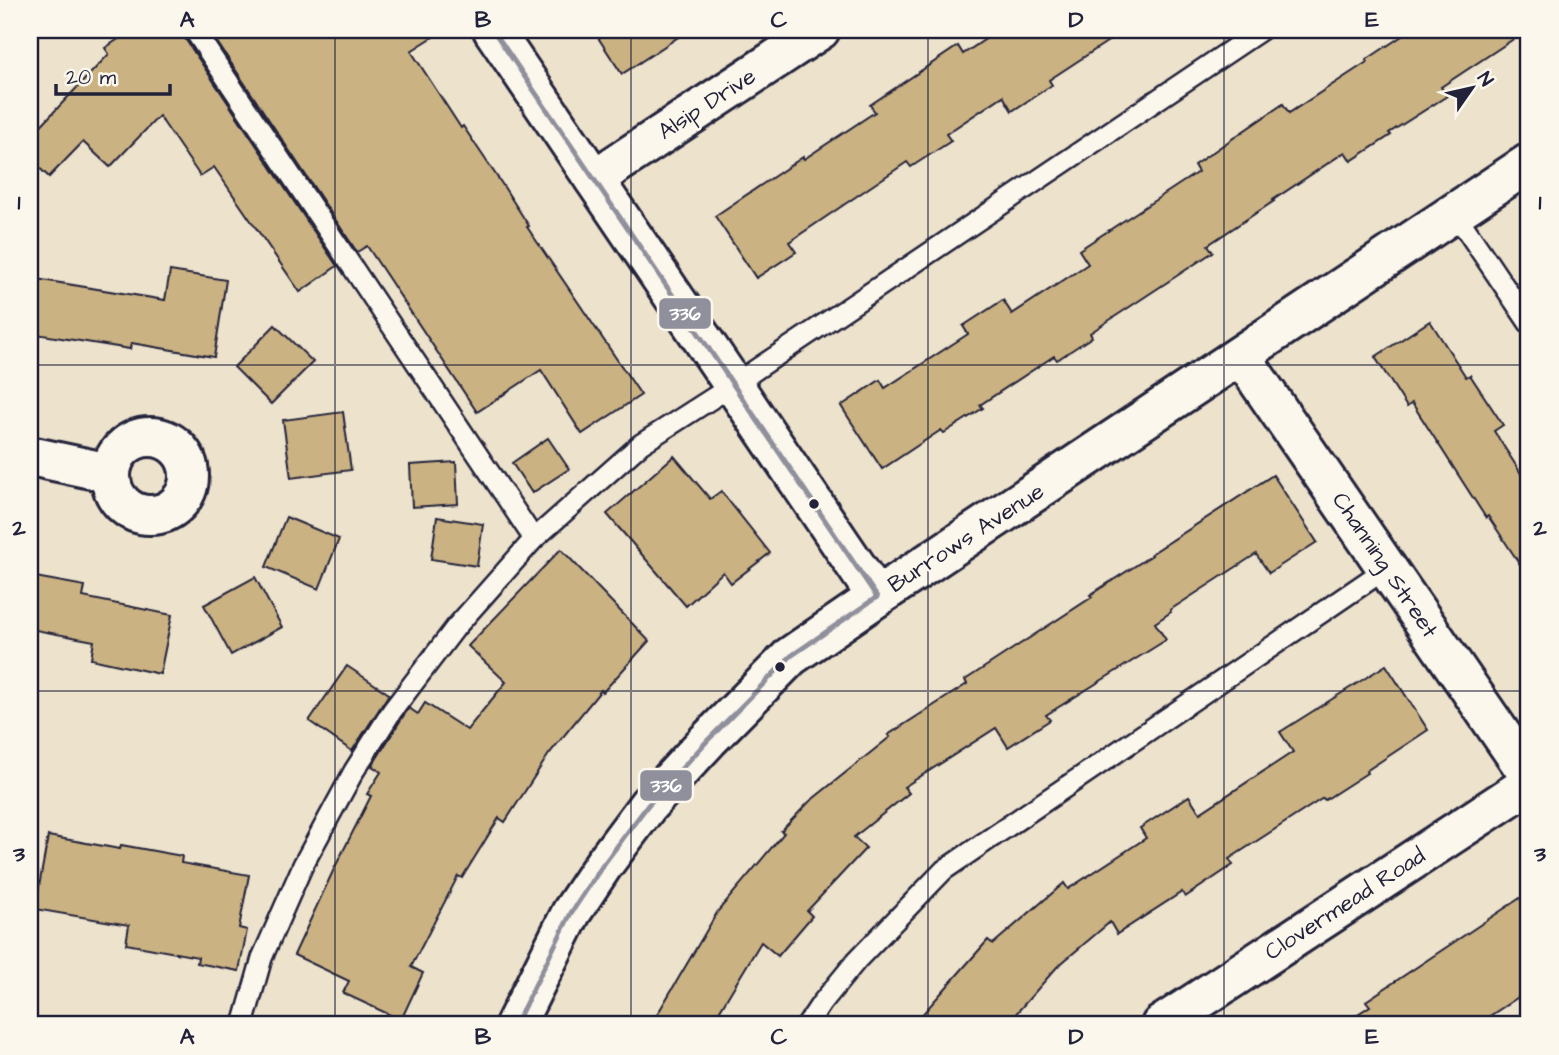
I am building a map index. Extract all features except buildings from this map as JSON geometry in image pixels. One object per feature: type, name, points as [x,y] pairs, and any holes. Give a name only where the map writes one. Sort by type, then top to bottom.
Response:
[{"type":"street","points":[[493,30],[877,597]]},
{"type":"street","name":"Alsip Drive","points":[[594,179],[820,30]]},
{"type":"street","name":"Burrows Avenue","points":[[515,1025],[571,913],[603,865],[648,805],[791,656],[1529,163]]},
{"type":"street","name":"Channing Street","points":[[1241,356],[1529,775]]},
{"type":"street","points":[[30,456],[110,473]]},
{"type":"street","name":"Clovermead Road","points":[[1161,1025],[1529,784]]},
{"type":"lane","points":[[194,30],[534,539]]},
{"type":"lane","points":[[243,1025],[267,946],[303,865],[354,771],[392,711],[456,627],[534,539],[641,444],[1261,30]]},
{"type":"lane","points":[[1455,213],[1529,323]]},
{"type":"lane","points":[[807,1025],[857,960],[944,870],[1387,568]]},
{"type":"transit line","name":"336","points":[[493,30],[877,597]]},
{"type":"transit line","name":"336","points":[[515,1025],[571,913],[648,805],[791,656],[877,597]]}]
